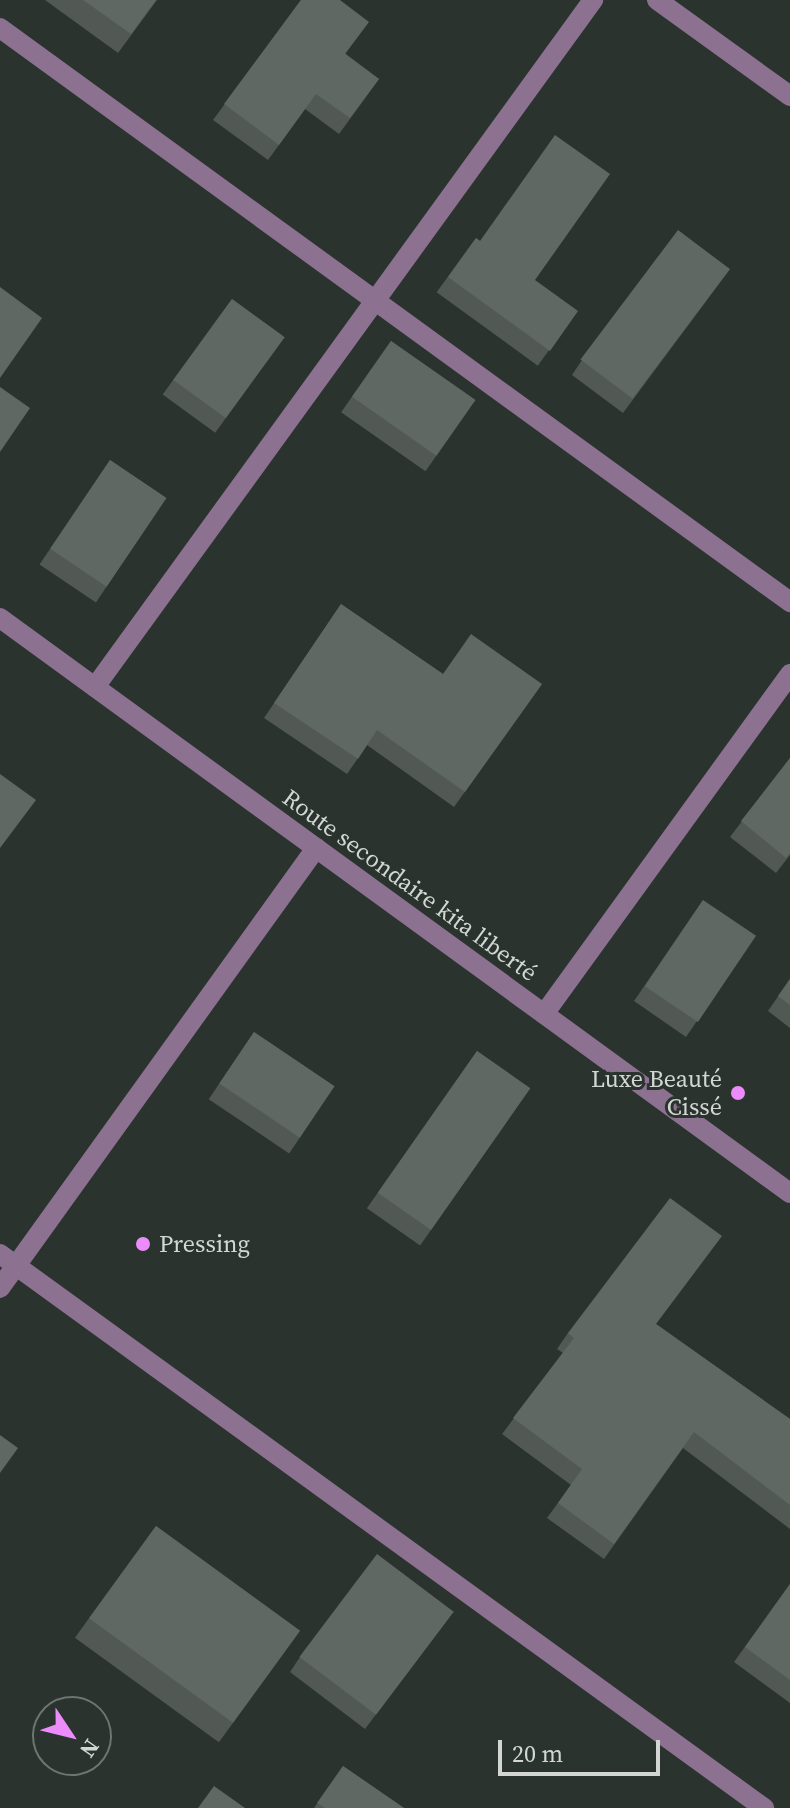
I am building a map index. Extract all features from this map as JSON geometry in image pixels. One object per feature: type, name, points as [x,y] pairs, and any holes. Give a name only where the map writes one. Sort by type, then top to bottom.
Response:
[{"type":"street","points":[[95,687],[593,0]]},
{"type":"street","points":[[657,0],[790,96]]},
{"type":"street","points":[[0,28],[790,602]]},
{"type":"street","name":"Route secondaire kita liberté","points":[[0,618],[790,1193]]},
{"type":"street","points":[[544,1014],[790,674]]},
{"type":"street","points":[[0,1288],[8,1260],[316,848]]},
{"type":"street","points":[[8,1260],[764,1808]]},
{"type":"building","points":[[83,0],[156,0],[131,34]]},
{"type":"building","points":[[301,0],[340,0],[369,22],[345,54],[379,79],[350,118],[316,94],[279,145],[224,104]]},
{"type":"building","points":[[555,135],[610,174],[535,280],[578,311],[550,351],[448,277],[476,238],[480,241]]},
{"type":"building","points":[[678,230],[730,269],[632,398],[581,359]]},
{"type":"building","points":[[0,287],[42,318],[0,378]]},
{"type":"building","points":[[232,299],[285,337],[226,418],[173,380]]},
{"type":"building","points":[[391,341],[475,400],[436,456],[352,397]]},
{"type":"building","points":[[0,387],[30,408],[0,452]]},
{"type":"building","points":[[110,460],[166,498],[107,587],[50,549]]},
{"type":"building","points":[[341,604],[443,674],[471,634],[542,684],[465,792],[377,730],[358,759],[274,703]]},
{"type":"building","points":[[790,758],[790,853],[786,858],[741,821]]},
{"type":"building","points":[[0,774],[36,800],[0,848]]},
{"type":"building","points":[[703,900],[756,936],[698,1022],[645,986]]},
{"type":"building","points":[[790,979],[790,1005],[778,996]]},
{"type":"building","points":[[254,1032],[334,1086],[300,1138],[219,1083]]},
{"type":"building","points":[[477,1051],[530,1088],[431,1230],[378,1193]]},
{"type":"building","points":[[670,1198],[722,1236],[656,1324],[790,1419],[790,1505],[694,1432],[614,1544],[558,1503],[582,1469],[513,1418],[574,1338],[568,1333]]},
{"type":"building","points":[[0,1435],[18,1448],[0,1473]]},
{"type":"building","points":[[156,1526],[300,1631],[233,1723],[89,1618]]},
{"type":"building","points":[[377,1554],[454,1612],[376,1715],[299,1657]]},
{"type":"building","points":[[790,1584],[790,1680],[745,1647]]},
{"type":"building","points":[[343,1766],[404,1808],[325,1808],[317,1803]]},
{"type":"building","points":[[214,1786],[245,1808],[198,1808]]},
{"type":"place","name":"Luxe Beauté Cissé","points":[[738,1093]]},
{"type":"place","name":"Pressing","points":[[143,1244]]}]
